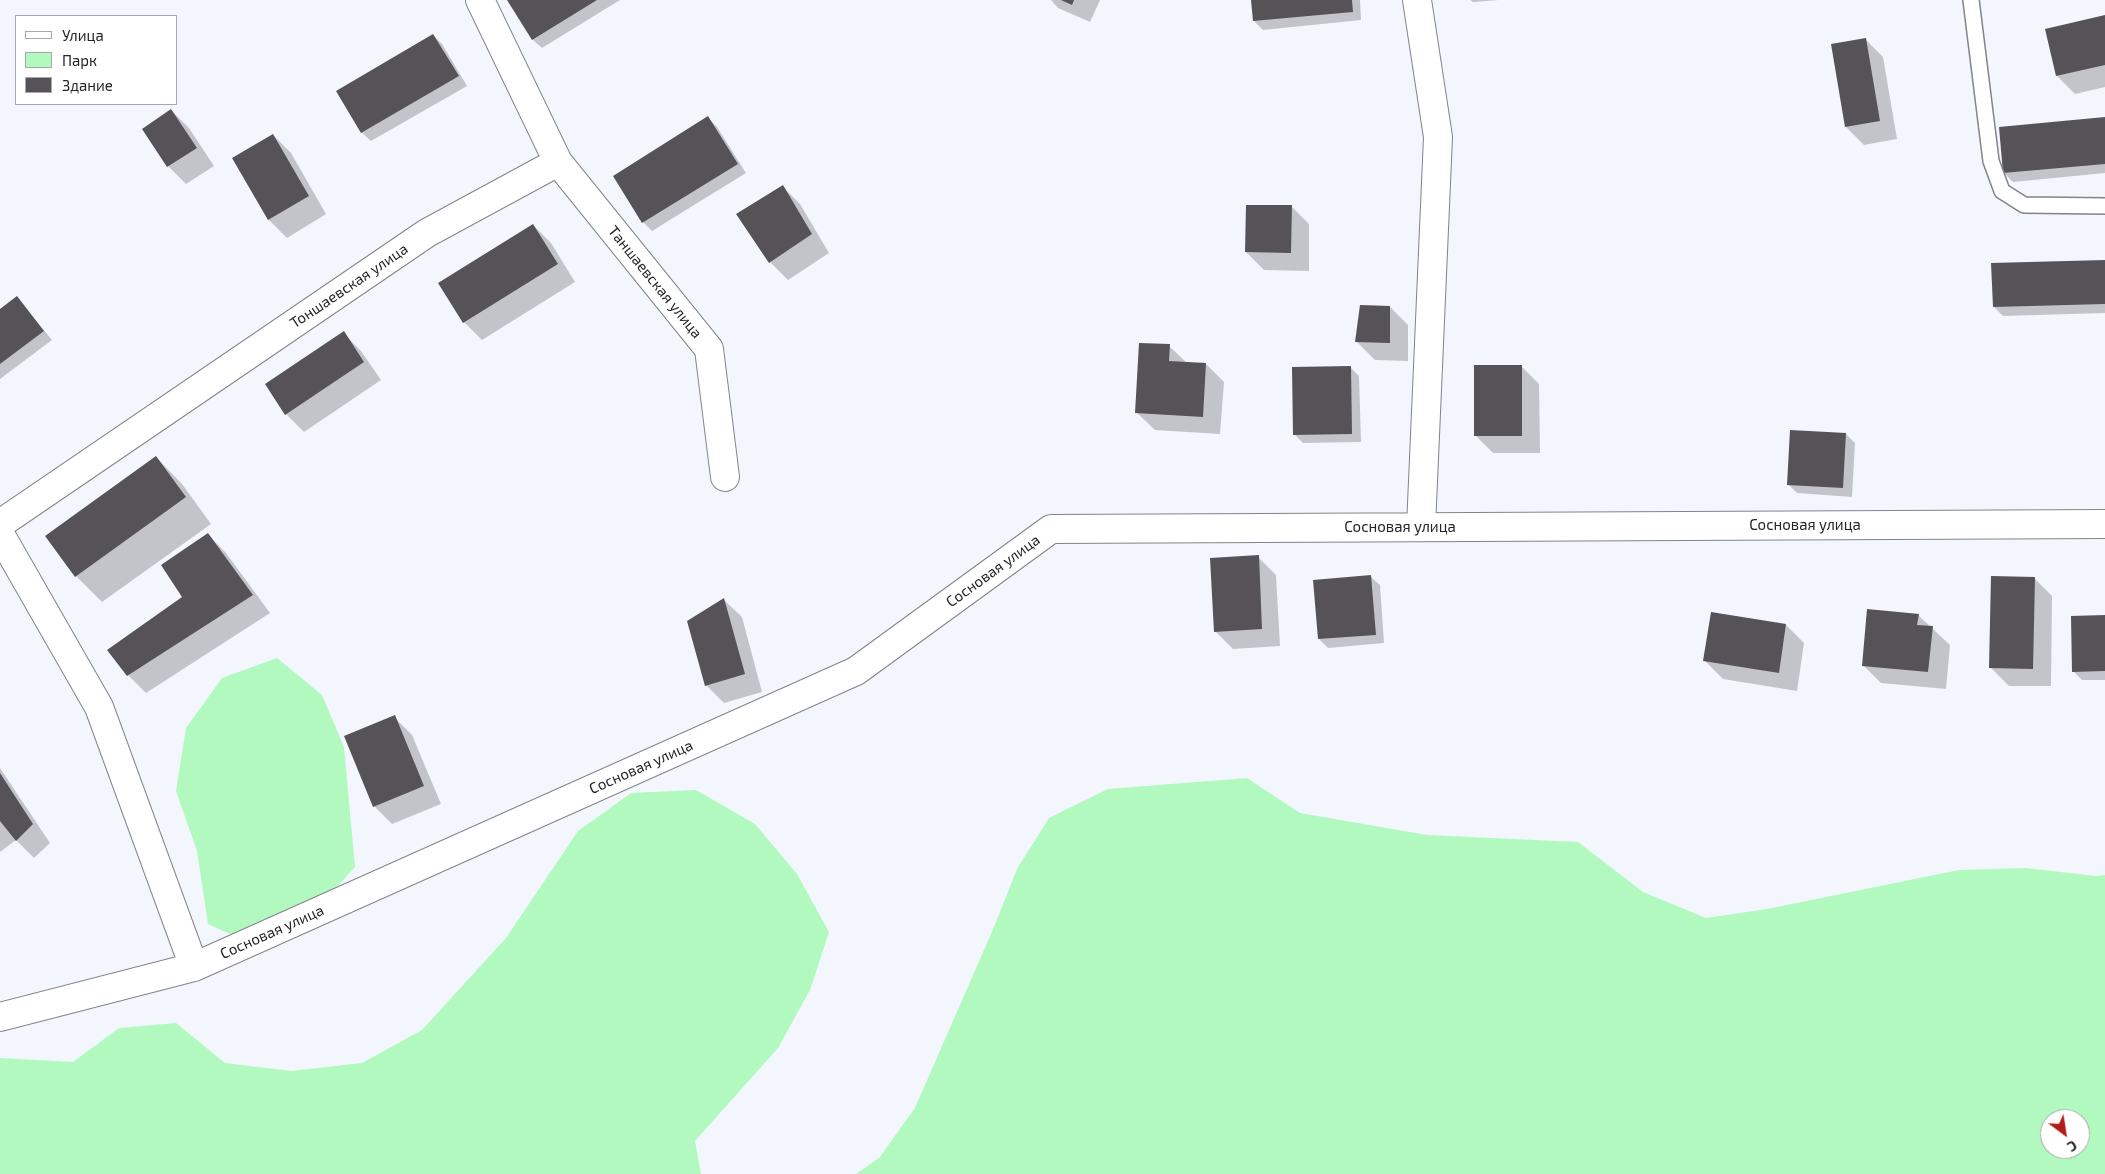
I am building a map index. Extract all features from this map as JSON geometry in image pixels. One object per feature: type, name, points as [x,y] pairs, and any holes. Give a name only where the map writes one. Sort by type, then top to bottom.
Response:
[{"type":"street","points":[[480,0],[558,162]]},
{"type":"street","points":[[1417,0],[1438,137],[1421,527]]},
{"type":"street","name":"Таншаевская улица","points":[[558,162],[709,348],[725,476]]},
{"type":"street","name":"Тоншаевская улица","points":[[0,524],[426,233],[558,162]]},
{"type":"street","name":"Сосновая улица","points":[[0,1017],[194,967],[856,671],[1051,529],[2105,524]]},
{"type":"street","points":[[0,534],[99,707],[194,967]]},
{"type":"lane","points":[[1972,0],[1991,161],[2002,190],[2024,205],[2105,206]]},
{"type":"green space","points":[[277,658],[322,695],[344,747],[355,867],[315,911],[265,950],[208,924],[197,851],[176,791],[186,728],[222,678]]},
{"type":"green space","points":[[1247,778],[1300,813],[1427,835],[1578,842],[1643,892],[1706,918],[1767,909],[1959,870],[2025,868],[2096,876],[2105,875],[2105,1174],[856,1174],[879,1158],[915,1108],[994,927],[1017,869],[1049,818],[1108,789]]},
{"type":"green space","points":[[696,790],[755,824],[797,874],[829,932],[810,990],[778,1048],[695,1141],[701,1174],[0,1174],[0,1058],[73,1062],[119,1028],[176,1023],[225,1063],[291,1071],[362,1063],[422,1030],[506,938],[578,831],[631,793]]},
{"type":"building","points":[[507,0],[597,0],[532,40]]},
{"type":"building","points":[[1061,0],[1074,0],[1072,5]]},
{"type":"building","points":[[1251,0],[1352,0],[1353,12],[1253,21]]},
{"type":"building","points":[[2105,15],[2105,65],[2056,76],[2045,29]]},
{"type":"building","points":[[433,34],[459,76],[361,133],[336,91]]},
{"type":"building","points":[[1866,38],[1880,121],[1845,127],[1831,44]]},
{"type":"building","points":[[171,109],[197,148],[167,167],[142,129]]},
{"type":"building","points":[[708,116],[738,164],[642,223],[613,176]]},
{"type":"building","points":[[2105,117],[2105,164],[2003,173],[1999,127]]},
{"type":"building","points":[[273,134],[309,196],[268,220],[232,158]]},
{"type":"building","points":[[783,185],[812,234],[769,263],[736,214]]},
{"type":"building","points":[[1246,205],[1292,205],[1291,253],[1245,252]]},
{"type":"building","points":[[533,224],[558,264],[463,323],[438,283]]},
{"type":"building","points":[[2105,260],[2105,304],[1993,307],[1991,263]]},
{"type":"building","points":[[17,296],[44,331],[0,364],[0,309]]},
{"type":"building","points":[[1360,305],[1390,306],[1390,343],[1355,342]]},
{"type":"building","points":[[344,331],[364,362],[285,415],[265,384]]},
{"type":"building","points":[[1139,343],[1170,344],[1169,361],[1206,363],[1203,417],[1135,413]]},
{"type":"building","points":[[1474,365],[1522,365],[1522,436],[1474,436]]},
{"type":"building","points":[[1351,366],[1352,434],[1293,435],[1292,367]]},
{"type":"building","points":[[1790,430],[1846,433],[1843,488],[1787,485]]},
{"type":"building","points":[[156,456],[186,497],[75,577],[45,536]]},
{"type":"building","points":[[208,533],[253,595],[127,676],[107,650],[182,597],[161,565]]},
{"type":"building","points":[[1259,555],[1262,629],[1214,632],[1210,558]]},
{"type":"building","points":[[1371,575],[1376,635],[1318,639],[1313,580]]},
{"type":"building","points":[[1991,576],[2035,577],[2033,669],[1989,668]]},
{"type":"building","points":[[724,598],[745,674],[705,686],[687,621]]},
{"type":"building","points":[[1867,609],[1919,614],[1917,625],[1933,626],[1928,672],[1862,666]]},
{"type":"building","points":[[1711,612],[1786,624],[1779,673],[1703,661]]},
{"type":"building","points":[[2105,615],[2105,671],[2072,672],[2071,616]]},
{"type":"building","points":[[395,715],[424,786],[373,807],[344,736]]},
{"type":"building","points":[[0,773],[33,824],[16,841],[0,821]]}]
